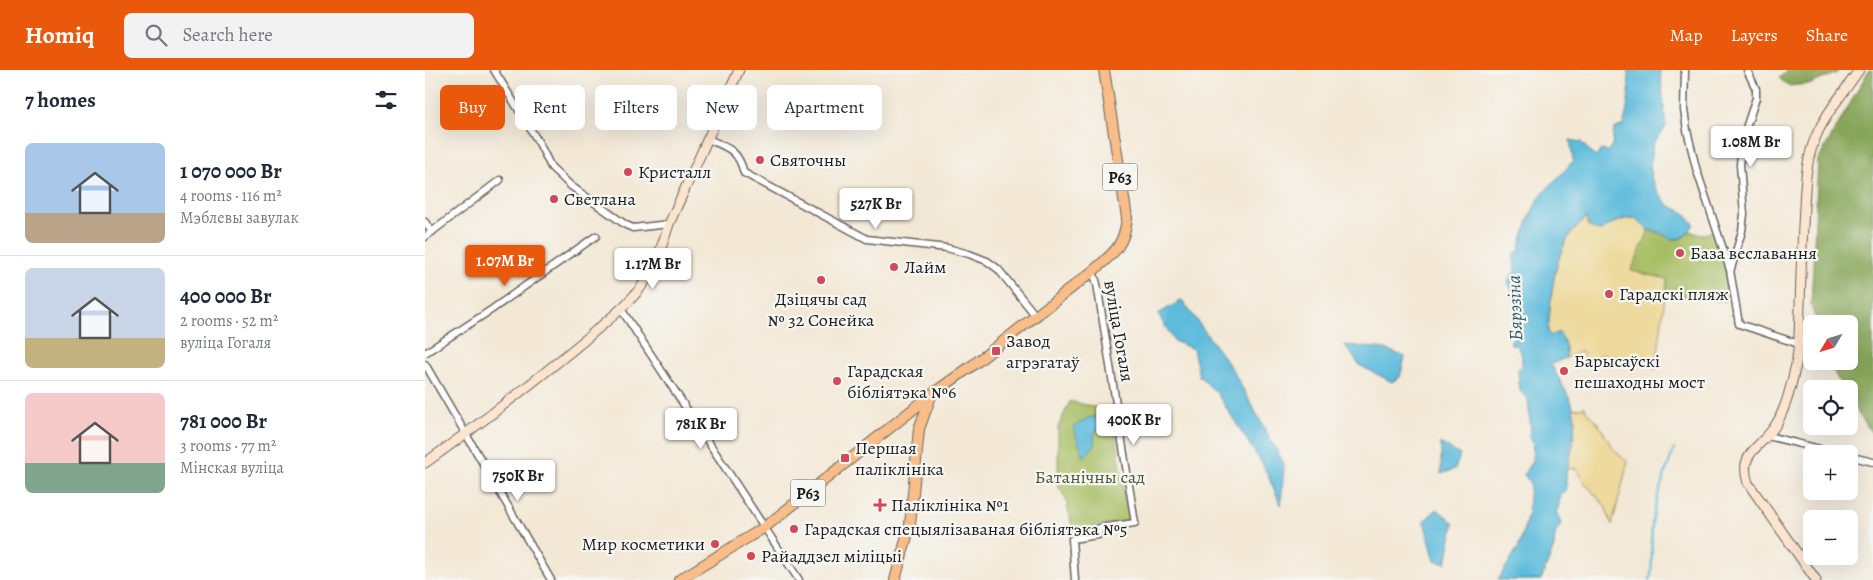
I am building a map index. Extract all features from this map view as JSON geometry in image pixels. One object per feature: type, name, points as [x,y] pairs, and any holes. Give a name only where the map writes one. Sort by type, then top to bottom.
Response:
[{"type":"main road","points":[[425,463],[550,369],[621,309],[643,285],[651,272],[669,224],[739,70]]},
{"type":"main road","name":"Р63","points":[[679,580],[765,527],[931,395],[1093,271],[1120,245],[1125,234],[1127,218],[1104,70]]},
{"type":"main road","points":[[1816,580],[1748,483],[1745,463],[1748,456],[1768,436],[1782,412],[1795,373],[1799,344],[1802,231],[1807,163],[1819,130],[1859,70]]},
{"type":"main road","points":[[895,580],[910,526],[919,429],[931,395]]},
{"type":"main road","points":[[898,422],[908,421],[919,429]]},
{"type":"street","points":[[495,70],[539,143],[551,167],[571,186],[633,228],[669,224]]},
{"type":"street","points":[[1685,70],[1684,110],[1687,130],[1696,168],[1730,270],[1739,324],[1799,344]]},
{"type":"street","points":[[1730,270],[1743,222],[1740,165],[1742,140],[1756,98],[1756,89],[1747,70]]},
{"type":"street","points":[[709,139],[736,152],[744,173],[867,239],[947,248],[969,254],[987,262],[999,270],[1036,316]]},
{"type":"street","points":[[425,237],[500,180]]},
{"type":"street","points":[[425,222],[433,232]]},
{"type":"street","points":[[425,353],[491,310],[596,236]]},
{"type":"street","name":"вуліца Гогаля","points":[[1075,580],[1072,540],[1098,536],[1099,528],[1135,523],[1097,284],[1093,271]]},
{"type":"street","points":[[621,309],[799,580]]},
{"type":"street","points":[[425,364],[551,580]]},
{"type":"street","points":[[1768,436],[1804,445]]},
{"type":"street","points":[[1858,458],[1873,462]]},
{"type":"green space","points":[[1787,70],[1839,70],[1837,73],[1811,84],[1788,86],[1779,78]]},
{"type":"green space","points":[[1869,70],[1873,70],[1873,435],[1858,413],[1858,380],[1838,380],[1833,370],[1858,370],[1858,315],[1814,315],[1811,306],[1818,160]]},
{"type":"green space","name":"База веславання","points":[[1649,230],[1677,239],[1683,238],[1690,231],[1701,235],[1713,231],[1726,267],[1726,302],[1665,295],[1667,279],[1631,271]]},
{"type":"green space","name":"Батанічны сад","points":[[1070,401],[1113,412],[1128,521],[1095,526],[1093,531],[1074,534],[1065,497],[1058,486],[1058,427]]},
{"type":"sand","name":"Гарадскі пляж","points":[[1587,217],[1589,227],[1602,230],[1610,224],[1633,218],[1639,220],[1649,230],[1631,271],[1667,279],[1656,370],[1645,360],[1631,365],[1613,355],[1599,355],[1593,362],[1586,363],[1581,351],[1566,358],[1566,346],[1550,336],[1548,331],[1551,295],[1559,258],[1569,237]]},
{"type":"sand","points":[[1585,407],[1613,447],[1628,462],[1612,525],[1605,506],[1585,483],[1577,469],[1567,468],[1574,431],[1573,409]]},
{"type":"water","points":[[1627,70],[1660,70],[1666,127],[1653,144],[1650,162],[1651,178],[1668,205],[1685,213],[1694,224],[1684,236],[1673,239],[1649,230],[1639,221],[1630,218],[1612,224],[1602,231],[1596,230],[1591,227],[1586,217],[1568,238],[1555,271],[1548,331],[1551,336],[1558,332],[1566,347],[1566,358],[1551,364],[1572,403],[1575,418],[1573,445],[1566,474],[1566,491],[1561,494],[1557,513],[1561,524],[1555,534],[1554,547],[1541,580],[1498,580],[1520,544],[1528,513],[1530,483],[1524,474],[1532,461],[1533,443],[1528,437],[1531,432],[1528,399],[1519,390],[1518,369],[1522,365],[1522,356],[1517,346],[1511,344],[1511,340],[1515,337],[1516,299],[1508,282],[1515,270],[1513,254],[1519,251],[1526,226],[1536,203],[1573,161],[1570,140],[1581,142],[1596,157],[1601,150],[1608,152],[1612,145],[1614,129],[1623,125],[1625,119],[1629,90]]},
{"type":"water","points":[[1182,300],[1232,369],[1284,464],[1281,505],[1263,465],[1216,392],[1199,376],[1193,349],[1174,341],[1158,314]]},
{"type":"water","points":[[1345,345],[1385,349],[1405,357],[1400,377],[1392,382],[1359,365]]},
{"type":"water","points":[[1090,417],[1105,417],[1106,424],[1094,433],[1095,445],[1084,457],[1073,427]]},
{"type":"water","points":[[1441,443],[1460,455],[1455,469],[1441,474]]},
{"type":"water","points":[[1437,509],[1454,523],[1446,563],[1435,561],[1424,521]]},
{"type":"waterway","points":[[1650,580],[1653,515],[1674,449]]},
{"type":"place","name":"Святочны","points":[[760,160]]},
{"type":"place","name":"Кристалл","points":[[628,172]]},
{"type":"place","name":"Светлана","points":[[554,199]]},
{"type":"place","name":"База веславання","points":[[1680,253]]},
{"type":"place","name":"Лайм","points":[[894,267]]},
{"type":"place","name":"Дзіцячы сад № 32 Сонейка","points":[[821,280]]},
{"type":"place","name":"Гарадскі пляж","points":[[1609,294]]},
{"type":"place","name":"Завод агрэгатаў","points":[[996,351]]},
{"type":"place","name":"Барысаўскі пешаходны мост","points":[[1564,371]]},
{"type":"place","name":"Гарадская бібліятэка №6","points":[[837,381]]},
{"type":"place","name":"Першая паліклініка","points":[[845,458]]},
{"type":"place","name":"Паліклініка №1","points":[[880,505]]},
{"type":"place","name":"Гарадская спецыялізаваная бібліятэка №5","points":[[794,529]]},
{"type":"place","name":"Мир косметики","points":[[715,544]]},
{"type":"place","name":"Райаддзел міліцыі","points":[[751,556]]},
{"type":"water label","name":"Бярэзіна","points":[[1514,308]]}]
